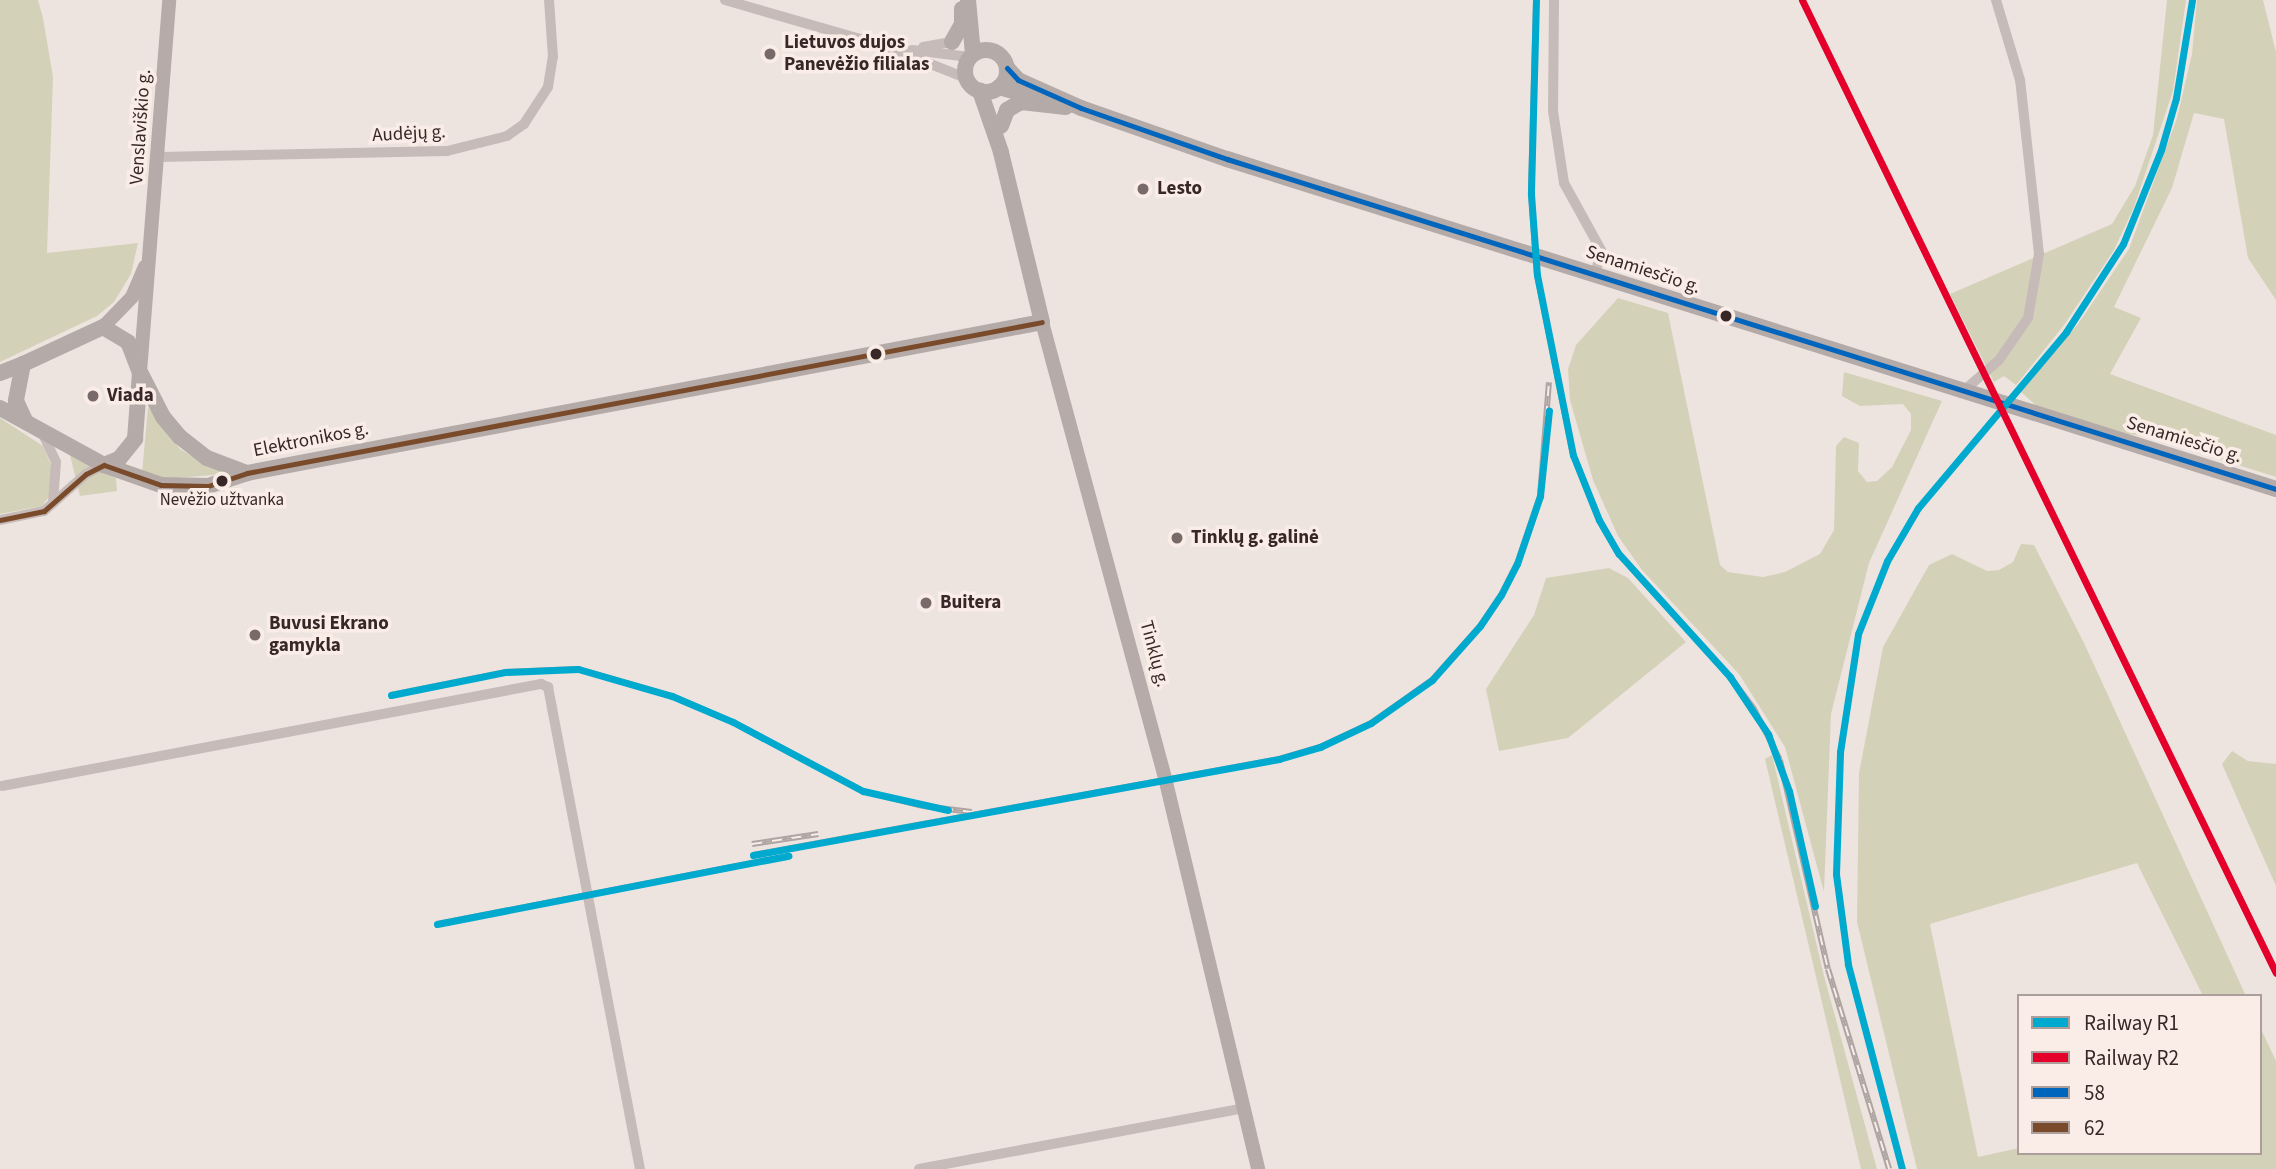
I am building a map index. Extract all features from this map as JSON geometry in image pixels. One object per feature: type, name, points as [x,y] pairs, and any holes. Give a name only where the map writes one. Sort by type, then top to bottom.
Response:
[{"type":"main road","name":"Venslaviškio g.","points":[[140,373],[169,0]]},
{"type":"main road","points":[[952,42],[962,24],[961,0]]},
{"type":"main road","points":[[968,0],[972,55],[966,78],[979,91]]},
{"type":"main road","points":[[972,55],[991,50],[974,0]]},
{"type":"main road","name":"Senamiesčio g.","points":[[991,50],[1002,57],[1007,68],[1018,80],[1073,107]]},
{"type":"main road","points":[[998,88],[1007,68]]},
{"type":"main road","name":"Senamiesčio g.","points":[[979,91],[998,88],[1073,107],[1595,277],[2276,489]]},
{"type":"main road","name":"Tinklų g.","points":[[998,88],[1001,152]]},
{"type":"main road","name":"Tinklų g.","points":[[979,91],[1001,152],[1042,322],[1166,782],[1258,1169]]},
{"type":"main road","name":"Senamiesčio g.","points":[[1013,105],[1073,107]]},
{"type":"main road","name":"Tinklų g.","points":[[1001,126],[1013,105]]},
{"type":"main road","name":"Venslaviškio g.","points":[[103,327],[132,297],[150,256]]},
{"type":"main road","name":"Elektronikos g.","points":[[104,465],[136,480],[189,487],[234,481],[247,473],[1042,322]]},
{"type":"main road","points":[[0,373],[103,327],[128,342],[140,373],[135,439],[129,451],[104,465],[0,408]]},
{"type":"main road","points":[[23,364],[16,401],[33,425]]},
{"type":"main road","name":"Elektronikos g.","points":[[140,373],[163,417],[180,437],[207,458],[247,473]]},
{"type":"street","name":"Audėjų g.","points":[[158,157],[447,150],[506,136],[537,108],[548,87],[553,57],[549,0]]},
{"type":"street","points":[[725,0],[888,47],[966,78]]},
{"type":"street","points":[[1554,0],[1553,111],[1560,159],[1564,183],[1601,250],[1595,277]]},
{"type":"street","points":[[1961,393],[1998,360],[2028,318],[2039,254],[2020,80],[1996,0]]},
{"type":"street","points":[[888,47],[933,48],[952,42]]},
{"type":"street","points":[[901,47],[972,55]]},
{"type":"street","points":[[33,425],[54,453],[59,476],[52,507]]},
{"type":"street","points":[[0,520],[52,507],[86,474],[104,465]]},
{"type":"street","points":[[2,786],[541,684],[548,687],[640,1169]]},
{"type":"street","points":[[919,1169],[1245,1108]]},
{"type":"shaded area","points":[[0,0],[38,0],[43,18],[53,77],[47,253],[138,243],[131,274],[114,302],[97,316],[0,362]]},
{"type":"shaded area","points":[[2167,0],[2186,0],[2173,91],[2134,207],[2114,250],[2064,325],[2016,385],[2004,376],[1994,382],[1950,294],[2112,224],[2135,186],[2153,135]]},
{"type":"shaded area","points":[[2197,0],[2263,0],[2276,52],[2276,300],[2248,258],[2224,119],[2194,113],[2172,188],[2114,307],[2141,318],[2110,374],[2276,435],[2276,477],[2150,437],[2113,432],[2041,410],[2020,391],[2078,324],[2129,249],[2177,118],[2192,54]]},
{"type":"shaded area","points":[[1618,298],[1668,313],[1720,565],[1728,572],[1763,577],[1785,572],[1820,554],[1834,530],[1836,446],[1844,437],[1859,443],[1858,471],[1867,482],[1877,481],[1892,467],[1911,430],[1911,414],[1903,404],[1860,406],[1842,396],[1844,372],[1942,401],[1869,563],[1831,714],[1824,892],[1785,747],[1739,674],[1642,570],[1618,536],[1593,480],[1570,400],[1568,369],[1576,345]]},
{"type":"shaded area","points":[[148,407],[180,449],[207,466],[234,473],[168,479],[142,473]]},
{"type":"shaded area","points":[[0,418],[43,446],[54,472],[51,494],[42,506],[0,514]]},
{"type":"shaded area","points":[[70,455],[116,478],[117,491],[80,496]]},
{"type":"shaded area","points":[[2021,544],[2034,545],[2084,643],[2245,994],[2202,994],[2137,863],[1930,924],[1978,1157],[2017,1148],[2017,1155],[2262,1155],[2262,1031],[2276,1061],[2276,1169],[1917,1169],[1857,922],[1859,773],[1883,647],[1929,565],[1952,554],[1987,571],[1999,570],[2013,562]]},
{"type":"shaded area","points":[[1609,568],[1628,578],[1686,642],[1568,738],[1499,751],[1486,689],[1534,615],[1546,578]]},
{"type":"shaded area","points":[[2232,751],[2248,761],[2276,764],[2276,886],[2222,764]]},
{"type":"shaded area","points":[[1772,755],[1824,976],[1877,1169],[1861,1169],[1765,759]]},
{"type":"railway","points":[[1536,0],[1531,194],[1537,275],[1573,455],[1599,520],[1619,554],[1730,677],[1753,707],[1780,760],[1828,969],[1889,1169]]},
{"type":"railway","points":[[1802,0],[2276,973]]},
{"type":"railway","points":[[753,855],[1279,759],[1320,747],[1371,723],[1432,680],[1480,626],[1501,595],[1517,564],[1540,496],[1549,382]]},
{"type":"railway","points":[[391,695],[505,672],[578,669],[672,696],[733,722],[863,791],[923,806],[972,812]]},
{"type":"railway","points":[[752,844],[818,834]]},
{"type":"railway","points":[[437,924],[767,860]]},
{"type":"rail line","name":"R1","points":[[1536,0],[1531,194],[1537,275],[1573,455],[1599,520],[1619,554],[1730,677],[1768,734],[1789,791],[1815,906]]},
{"type":"rail line","name":"R2","points":[[1802,0],[2276,973]]},
{"type":"rail line","name":"R1","points":[[1902,1169],[1848,964],[1836,874],[1840,752],[1858,634],[1887,561],[1918,508],[2066,332],[2123,244],[2161,150],[2176,98],[2192,0]]},
{"type":"rail line","name":"R1","points":[[753,855],[1279,759],[1320,747],[1371,723],[1432,680],[1480,626],[1501,595],[1517,564],[1540,496],[1549,410]]},
{"type":"rail line","name":"R1","points":[[391,695],[505,672],[578,669],[672,696],[733,722],[863,791],[948,810]]},
{"type":"rail line","name":"R1","points":[[437,924],[788,856]]},
{"type":"transit line","name":"58","points":[[1007,68],[1018,80],[1081,108],[1227,159],[2276,489]]},
{"type":"transit line","name":"62","points":[[0,520],[44,511],[86,474],[104,465],[161,485],[208,486],[247,473],[1042,322]]},
{"type":"place","name":"Lietuvos dujos Panevėžio filialas","points":[[770,54]]},
{"type":"place","name":"Lesto","points":[[1143,189]]},
{"type":"place","name":"Viada","points":[[93,396]]},
{"type":"place","name":"Nevėžio užtvanka","points":[[222,481]]},
{"type":"place","name":"Tinklų g. galinė","points":[[1177,538]]},
{"type":"place","name":"Buitera","points":[[926,603]]},
{"type":"place","name":"Buvusi Ekrano gamykla","points":[[255,635]]}]
